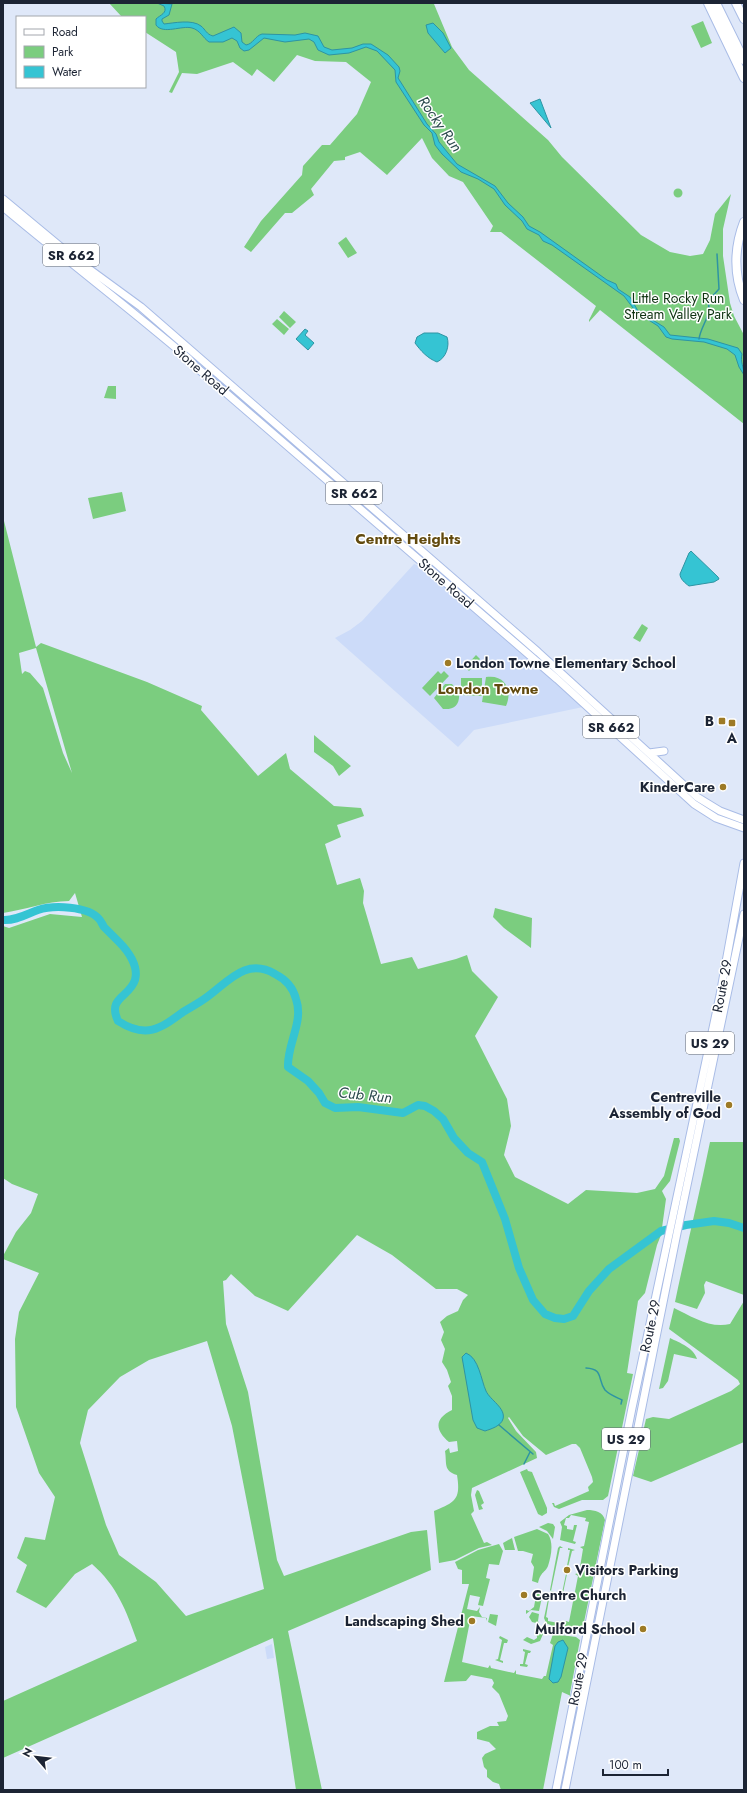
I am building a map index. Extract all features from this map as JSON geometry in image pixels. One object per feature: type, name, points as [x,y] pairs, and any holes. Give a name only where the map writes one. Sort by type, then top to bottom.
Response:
[{"type":"highway","points":[[708,3],[744,78]]},
{"type":"highway","points":[[716,3],[744,60]]},
{"type":"highway","points":[[736,3],[744,19]]},
{"type":"highway","points":[[744,222],[738,242],[736,261],[738,279],[744,300]]},
{"type":"main road","name":"Stone Road","points":[[3,199],[74,258],[141,307],[538,652],[697,797],[720,811],[744,820]]},
{"type":"main road","name":"Stone Road","points":[[3,207],[70,263],[139,316],[183,354],[196,367],[557,678],[694,804],[716,818],[744,828]]},
{"type":"main road","points":[[649,753],[664,751]]},
{"type":"main road","name":"Route 29","points":[[556,1790],[671,1222],[720,995],[744,862]]},
{"type":"main road","name":"Route 29","points":[[565,1790],[677,1233],[744,914]]},
{"type":"shaded area","name":"London Towne Elementary School","points":[[414,564],[420,566],[583,707],[474,730],[458,747],[335,638],[350,630],[362,621]]},
{"type":"shaded area","points":[[272,1644],[274,1658],[267,1659],[265,1647]]},
{"type":"green space","name":"Little Rocky Run Stream Valley Park","points":[[109,3],[434,4],[452,47],[469,70],[548,140],[562,157],[641,235],[670,252],[690,256],[703,254],[710,240],[715,214],[731,194],[723,229],[723,256],[730,303],[734,316],[744,335],[744,424],[600,310],[589,322],[596,306],[501,232],[490,232],[493,226],[463,182],[449,176],[432,158],[422,138],[387,175],[360,152],[345,157],[345,160],[334,161],[311,189],[314,195],[292,213],[285,213],[251,252],[244,247],[261,221],[302,175],[303,166],[322,145],[330,145],[357,114],[371,82],[346,62],[315,61],[297,55],[274,82],[257,69],[252,76],[233,62],[197,74],[182,73],[172,93],[169,92],[179,72],[176,52],[146,33],[146,16],[121,16]]},
{"type":"green space","points":[[703,21],[712,43],[701,48],[691,26]]},
{"type":"green space","points":[[678,188],[683,193],[678,198],[673,193]]},
{"type":"green space","points":[[346,237],[357,253],[348,258],[338,243]]},
{"type":"green space","points":[[284,311],[296,322],[290,328],[279,317]]},
{"type":"green space","points":[[277,319],[289,329],[284,335],[272,324]]},
{"type":"green space","points":[[108,386],[116,386],[116,399],[104,398]]},
{"type":"green space","points":[[122,492],[126,511],[93,519],[88,498]]},
{"type":"green space","points":[[3,517],[36,647],[41,643],[147,682],[202,706],[201,710],[258,776],[286,753],[290,769],[334,806],[361,808],[364,816],[337,825],[341,837],[325,844],[337,885],[360,878],[364,891],[363,903],[381,964],[412,957],[418,969],[467,955],[472,971],[498,997],[475,1036],[507,1099],[511,1126],[504,1155],[515,1177],[568,1204],[586,1190],[637,1193],[655,1189],[664,1176],[674,1138],[679,1138],[680,1141],[670,1181],[662,1191],[666,1199],[661,1235],[645,1293],[638,1301],[627,1373],[633,1374],[608,1496],[603,1500],[582,1500],[559,1509],[554,1507],[552,1503],[554,1503],[555,1506],[589,1491],[588,1487],[593,1482],[580,1448],[576,1444],[572,1444],[546,1455],[523,1436],[509,1417],[508,1418],[516,1431],[536,1452],[537,1458],[472,1488],[471,1495],[474,1511],[471,1514],[484,1543],[487,1542],[492,1545],[479,1548],[455,1560],[439,1563],[434,1511],[452,1502],[457,1495],[458,1490],[457,1475],[450,1471],[446,1466],[445,1451],[449,1448],[450,1453],[458,1451],[457,1441],[449,1442],[444,1438],[438,1425],[442,1417],[452,1410],[452,1396],[448,1386],[451,1382],[447,1370],[442,1362],[445,1349],[441,1340],[444,1332],[440,1322],[447,1316],[458,1311],[463,1300],[468,1295],[457,1289],[436,1289],[392,1255],[357,1235],[288,1311],[255,1296],[231,1274],[226,1280],[223,1281],[226,1324],[248,1392],[277,1560],[284,1576],[411,1532],[427,1530],[431,1570],[288,1631],[322,1790],[296,1790],[273,1638],[3,1758],[3,1701],[137,1641],[120,1599],[101,1572],[92,1564],[75,1574],[46,1608],[16,1592],[27,1565],[17,1558],[25,1537],[45,1540],[55,1497],[39,1473],[16,1407],[15,1339],[19,1312],[39,1273],[3,1259],[3,1256],[16,1232],[31,1213],[38,1194],[12,1184],[3,1178],[3,926],[9,928],[50,914],[82,917],[75,893],[69,901],[52,902],[3,913]],"holes":[[[36,648],[72,773],[63,753],[43,688],[30,673],[25,671],[22,674],[19,653]],[[207,1341],[232,1426],[264,1589],[186,1616],[156,1582],[119,1555],[106,1525],[80,1443],[88,1410],[120,1377],[149,1360]]]},
{"type":"green space","points":[[642,624],[648,628],[640,642],[633,638]]},
{"type":"green space","points":[[476,655],[480,659],[469,671],[465,667]]},
{"type":"green space","points":[[438,671],[441,674],[444,671],[449,676],[430,696],[422,688]]},
{"type":"green space","points":[[486,677],[498,678],[506,684],[508,689],[508,700],[506,706],[482,702]]},
{"type":"green space","points":[[461,678],[482,678],[482,696],[461,695]]},
{"type":"green space","points":[[445,684],[452,684],[459,693],[459,700],[456,706],[443,709],[434,698]]},
{"type":"green space","points":[[314,735],[351,766],[339,776],[333,766],[314,752]]},
{"type":"green space","points":[[495,908],[532,918],[531,948],[504,928],[493,917]]},
{"type":"green space","points":[[710,1142],[744,1142],[744,1295],[706,1281],[704,1285],[705,1293],[697,1309],[675,1302]]},
{"type":"green space","points":[[744,1301],[744,1442],[651,1482],[633,1476],[646,1419],[653,1417],[669,1419],[731,1391],[740,1384],[738,1380],[669,1329],[674,1308],[701,1321],[715,1325],[723,1325],[730,1324]]},
{"type":"green space","points":[[670,1338],[690,1349],[697,1359],[674,1354],[668,1381],[663,1388],[659,1389]]},
{"type":"green space","points":[[527,1469],[528,1471],[532,1472],[547,1508],[547,1513],[542,1516],[538,1514],[520,1472]]},
{"type":"green space","points":[[477,1490],[479,1491],[484,1503],[481,1505],[483,1509],[479,1510],[475,1495]]},
{"type":"green space","points":[[587,1510],[598,1512],[604,1517],[605,1520],[583,1627],[579,1631],[555,1627],[546,1623],[544,1618],[548,1599],[552,1597],[552,1599],[549,1599],[546,1617],[548,1618],[548,1621],[564,1624],[566,1621],[569,1622],[578,1576],[575,1574],[579,1573],[583,1549],[580,1547],[584,1546],[589,1522],[585,1521],[586,1518],[571,1515],[569,1518],[566,1518],[564,1525],[567,1526],[567,1529],[573,1530],[574,1525],[577,1525],[573,1541],[576,1542],[575,1544],[560,1540],[562,1527],[560,1522],[569,1515]]},
{"type":"green space","points":[[548,1523],[553,1524],[555,1527],[553,1539],[547,1531],[539,1527]]},
{"type":"green space","points":[[537,1529],[548,1534],[551,1542],[551,1554],[548,1566],[540,1576],[538,1583],[532,1581],[534,1567],[531,1562],[533,1554],[518,1551],[514,1537]]},
{"type":"green space","points":[[512,1538],[515,1550],[505,1550],[503,1543]]},
{"type":"green space","points":[[499,1544],[503,1551],[499,1565],[489,1564],[486,1578],[490,1579],[483,1606],[478,1605],[480,1597],[470,1595],[467,1609],[477,1611],[480,1607],[479,1612],[482,1617],[487,1618],[486,1621],[486,1618],[471,1616],[462,1662],[488,1668],[490,1665],[491,1668],[514,1673],[516,1670],[516,1674],[542,1679],[546,1676],[553,1645],[550,1643],[553,1634],[576,1637],[580,1640],[570,1693],[571,1696],[562,1692],[543,1790],[501,1790],[499,1784],[493,1782],[487,1777],[487,1770],[484,1767],[482,1758],[485,1754],[496,1749],[489,1742],[477,1739],[477,1732],[490,1726],[499,1726],[497,1722],[506,1721],[508,1716],[499,1694],[492,1687],[494,1683],[492,1679],[471,1675],[466,1681],[444,1682],[469,1584],[462,1584],[462,1570],[458,1569],[455,1562],[478,1550]]},
{"type":"green space","points":[[560,1546],[563,1548],[560,1548],[551,1591],[558,1548]]},
{"type":"green space","points":[[568,1548],[575,1550],[572,1551],[567,1571],[570,1573],[567,1574],[563,1593],[566,1594],[565,1596],[558,1593],[562,1593],[566,1574],[563,1572],[566,1571],[570,1550],[568,1550]]},
{"type":"green space","points":[[537,1590],[542,1597],[539,1611],[531,1610],[526,1614],[526,1610],[529,1611],[534,1607]]},
{"type":"green space","points":[[532,1612],[539,1614],[538,1621],[543,1634],[540,1641],[531,1644],[523,1640],[527,1637],[534,1640],[537,1638],[536,1623],[532,1622],[529,1617]]},
{"type":"green space","points":[[490,1614],[498,1615],[496,1626],[488,1622]]},
{"type":"green space","points":[[500,1636],[508,1640],[507,1643],[504,1643],[500,1660],[503,1661],[503,1663],[495,1660],[498,1659],[502,1640],[499,1638]]},
{"type":"green space","points":[[523,1649],[531,1651],[528,1653],[525,1664],[528,1665],[527,1667],[520,1666],[520,1664],[523,1664],[525,1652]]},
{"type":"water","points":[[157,3],[172,4],[169,15],[162,19],[164,24],[183,22],[193,23],[201,26],[207,33],[213,36],[234,27],[241,33],[242,42],[246,45],[262,34],[295,35],[305,33],[318,36],[324,47],[332,50],[352,48],[363,44],[371,44],[388,55],[399,67],[400,71],[398,78],[427,124],[436,134],[439,142],[457,164],[495,186],[508,203],[523,217],[529,226],[540,232],[607,280],[616,284],[618,289],[630,297],[638,311],[664,327],[670,335],[708,339],[738,348],[742,354],[741,360],[744,375],[739,367],[735,355],[727,349],[704,342],[672,339],[666,337],[658,326],[636,312],[624,296],[552,245],[543,241],[539,235],[527,229],[522,221],[505,205],[494,189],[478,179],[461,172],[442,154],[435,145],[432,133],[424,125],[396,82],[395,70],[377,51],[366,47],[349,53],[329,55],[318,50],[314,42],[309,39],[285,42],[264,38],[249,50],[244,51],[240,48],[237,41],[232,38],[223,42],[209,42],[197,30],[192,28],[188,27],[168,30],[159,28],[156,25],[156,19],[163,14],[165,8]]},
{"type":"water","points":[[433,23],[443,33],[451,48],[445,53],[428,33],[426,25]]},
{"type":"water","points":[[540,99],[551,128],[530,103]]},
{"type":"water","points":[[305,329],[308,331],[305,335],[314,343],[308,350],[296,339]]},
{"type":"water","points":[[424,333],[438,333],[447,337],[448,344],[445,355],[437,362],[424,354],[415,343],[417,337]]},
{"type":"water","points":[[691,551],[719,579],[714,582],[689,586],[684,582],[680,574]]},
{"type":"water","points":[[466,1353],[477,1364],[486,1391],[500,1408],[503,1415],[503,1419],[500,1424],[485,1431],[477,1428],[473,1420],[462,1357]]},
{"type":"water","points":[[563,1640],[568,1648],[561,1677],[558,1682],[553,1683],[549,1679],[555,1646],[558,1642]]},
{"type":"waterway","points":[[699,339],[709,311],[708,301],[719,289],[717,254]]},
{"type":"waterway","name":"Cub Run","points":[[3,920],[16,918],[44,908],[52,907],[87,911],[99,919],[104,927],[126,950],[134,964],[136,975],[135,980],[128,991],[117,1002],[115,1013],[118,1021],[137,1030],[145,1031],[160,1027],[204,999],[230,979],[246,970],[255,968],[265,969],[282,978],[293,991],[298,1008],[297,1025],[288,1058],[288,1067],[308,1081],[319,1093],[325,1103],[335,1108],[358,1107],[403,1113],[418,1105],[425,1106],[434,1111],[443,1119],[454,1138],[468,1153],[482,1162],[505,1219],[519,1268],[533,1300],[545,1314],[555,1318],[564,1319],[573,1316],[589,1291],[609,1269],[661,1231],[686,1225],[714,1221],[729,1223],[744,1228]]},
{"type":"waterway","points":[[586,1368],[598,1372],[605,1390],[611,1395],[622,1400],[621,1404]]},
{"type":"waterway","points":[[499,1425],[533,1454]]},
{"type":"waterway","points":[[524,1464],[530,1452]]},
{"type":"place","name":"London Towne Elementary School","points":[[448,663]]},
{"type":"place","name":"B","points":[[722,721]]},
{"type":"place","name":"A","points":[[732,723]]},
{"type":"place","name":"KinderCare","points":[[723,787]]},
{"type":"place","name":"Centreville Assembly of God","points":[[729,1105]]},
{"type":"place","name":"Visitors Parking","points":[[567,1570]]},
{"type":"place","name":"Centre Church","points":[[524,1595]]},
{"type":"place","name":"Landscaping Shed","points":[[472,1621]]},
{"type":"place","name":"Mulford School","points":[[643,1629]]},
{"type":"district","name":"Centre Heights","points":[[408,539]]},
{"type":"district","name":"London Towne","points":[[488,689]]},
{"type":"water label","name":"Rocky Run","points":[[440,124]]}]
